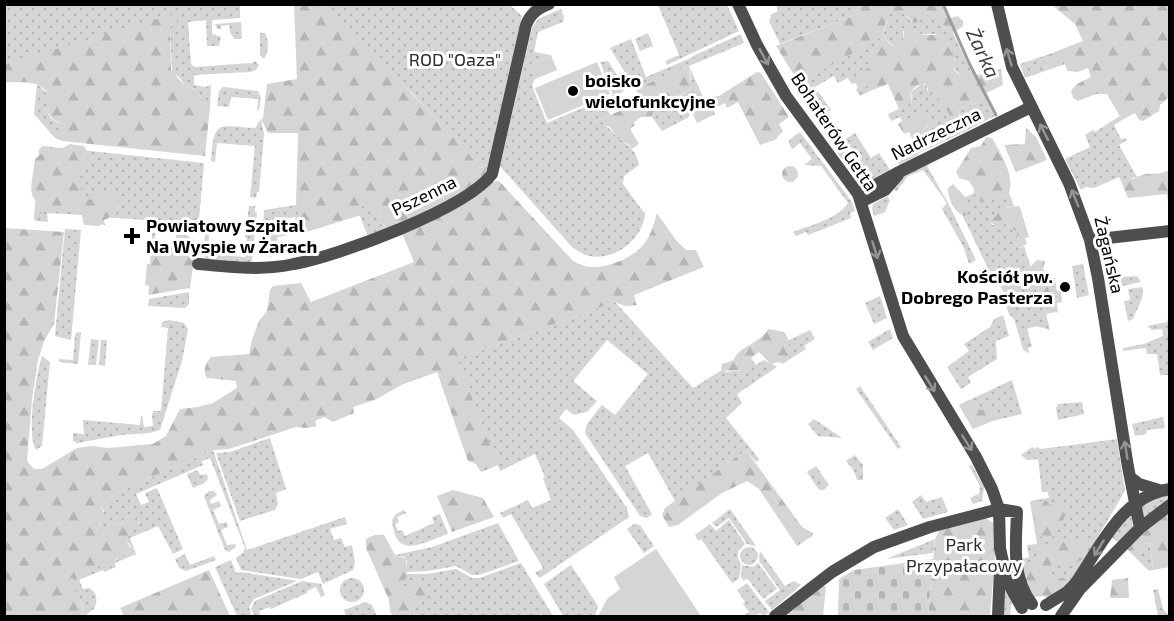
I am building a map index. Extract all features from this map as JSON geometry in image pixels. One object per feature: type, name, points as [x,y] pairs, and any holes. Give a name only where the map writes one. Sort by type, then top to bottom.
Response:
[{"type":"street","name":"Pszenna","points":[[198,264],[253,269],[294,264],[374,239],[442,209],[478,189],[492,174],[526,25],[533,7],[549,4]]},
{"type":"street","name":"Bohaterów Getta","points":[[738,4],[757,45],[786,96],[859,198],[903,336],[986,475],[999,509],[1000,548],[1007,581],[1023,610]]},
{"type":"street","name":"Żagańska","points":[[997,4],[1011,63],[1069,183],[1090,240],[1140,528]]},
{"type":"street","name":"Nadrzeczna","points":[[859,198],[902,171],[1031,107]]},
{"type":"street","points":[[1090,240],[1170,231]]},
{"type":"street","points":[[1130,477],[1139,484],[1164,490]]},
{"type":"street","points":[[1023,610],[1046,605],[1067,592],[1075,584],[1123,513],[1136,503],[1164,490]]},
{"type":"street","points":[[1046,605],[1061,616],[1080,589],[1140,528],[1170,505]]},
{"type":"street","name":"Bohaterów Getta","points":[[999,509],[1017,512],[1016,547],[1023,610]]},
{"type":"street","points":[[775,616],[832,572],[874,547],[930,527],[999,509]]},
{"type":"street","points":[[998,616],[1000,548]]},
{"type":"green space","points":[[5,5],[271,5],[240,6],[240,18],[212,20],[212,34],[221,37],[219,46],[207,46],[206,20],[188,22],[191,64],[194,67],[255,61],[259,65],[256,70],[250,72],[194,75],[194,85],[206,87],[211,85],[210,107],[203,102],[195,89],[185,86],[172,72],[170,27],[177,21],[5,64]]},
{"type":"green space","points":[[294,5],[320,5],[403,84],[481,168],[488,165],[473,187],[430,212],[389,229],[378,221],[381,210],[362,206],[358,211],[361,215],[300,234],[297,225],[300,217],[296,205],[298,133],[268,133],[261,119],[263,118],[267,84],[297,79]]},
{"type":"green space","name":"ROD \"Oaza\"","points":[[320,5],[510,5],[522,16],[488,165],[481,168],[413,94]]},
{"type":"green space","points":[[658,5],[727,5],[739,31],[667,65],[665,61],[679,55]]},
{"type":"green space","points":[[776,5],[858,5],[861,12],[780,44],[769,21],[772,14],[778,11]]},
{"type":"green space","points":[[858,5],[945,5],[950,18],[958,16],[963,21],[963,26],[953,33],[949,33],[935,15],[928,14],[926,18],[914,23],[902,11],[889,14],[883,36],[892,46],[903,41],[904,30],[910,29],[924,35],[938,35],[946,40],[955,55],[953,68],[959,75],[971,71],[976,75],[1001,69],[1003,85],[986,93],[980,101],[958,110],[961,123],[958,127],[935,93],[926,97],[928,88],[926,84],[915,87],[910,94],[912,103],[899,109],[888,84],[870,91],[860,82],[860,72],[869,68],[868,57],[882,37],[799,83],[776,46],[861,12]]},
{"type":"green space","points":[[1052,5],[1169,5],[1169,97],[1160,105],[1159,111],[1143,121],[1139,120],[1135,113],[1122,120],[1107,94],[1096,94],[1078,101],[1073,98],[1071,91],[1073,88],[1091,77],[1088,68],[1078,72],[1068,71],[1065,64],[1045,71],[1047,55],[1083,41],[1075,24]]},
{"type":"green space","points":[[561,9],[563,22],[538,32],[534,52],[551,55],[529,65],[535,79],[532,86],[547,123],[613,95],[600,62],[608,61],[626,89],[620,93],[625,101],[607,108],[610,115],[594,122],[607,126],[629,146],[639,165],[624,176],[623,184],[645,214],[643,223],[639,232],[626,246],[618,252],[599,257],[582,254],[572,247],[500,166],[532,28],[538,19]]},
{"type":"green space","points":[[902,11],[912,22],[928,14],[935,15],[949,33],[953,33],[971,71],[960,75],[952,66],[955,59],[950,47],[944,39],[937,35],[911,30],[903,31],[903,41],[893,46],[883,36],[889,13]]},
{"type":"green space","points":[[177,13],[177,21],[170,27],[171,70],[185,86],[197,90],[200,98],[210,107],[205,156],[62,141],[58,139],[58,132],[66,125],[49,115],[48,95],[45,90],[34,84],[5,82],[5,64]]},
{"type":"green space","points":[[241,22],[242,39],[234,39],[229,25],[217,29],[215,24]]},
{"type":"green space","points":[[260,33],[265,33],[267,39],[268,50],[264,59],[260,55]]},
{"type":"green space","points":[[648,33],[653,46],[640,51],[635,39]]},
{"type":"green space","points":[[741,34],[744,43],[635,89],[610,48],[631,39],[646,77]]},
{"type":"green space","points":[[883,36],[873,50],[870,66],[860,82],[870,91],[860,96],[855,83],[852,84],[848,78],[838,83],[834,76],[815,87],[831,110],[826,113],[805,79]]},
{"type":"green space","points":[[551,55],[557,70],[535,79],[529,65]]},
{"type":"green space","points":[[1047,55],[1045,71],[1025,78],[1020,64]]},
{"type":"green space","name":"boisko wielofunkcyjne","points":[[597,62],[610,94],[548,120],[535,88]]},
{"type":"green space","points":[[689,66],[703,97],[694,101],[689,117],[662,131],[652,117],[653,112],[690,89]]},
{"type":"green space","points":[[689,66],[690,88],[663,104],[660,110],[653,112],[652,117],[641,117],[633,123],[635,125],[630,129],[639,144],[632,149],[617,138],[610,127],[594,122],[643,101],[635,89]]},
{"type":"green space","points":[[757,72],[761,73],[789,117],[779,124],[783,131],[775,140],[760,145],[738,102],[727,108],[725,103],[713,109],[715,114],[697,123],[690,108],[696,98],[719,96]]},
{"type":"green space","points":[[37,84],[50,96],[48,112],[51,118],[66,125],[58,138],[60,140],[55,138],[34,114]]},
{"type":"green space","points":[[921,84],[927,85],[927,96],[935,93],[961,119],[958,110],[980,101],[984,95],[995,116],[962,133],[958,127],[949,130],[944,128],[932,141],[922,131],[928,125],[923,114],[905,119],[903,122],[900,117],[891,121],[888,114],[912,103],[911,92]]},
{"type":"green space","points":[[223,87],[258,91],[261,98],[259,110],[257,110],[258,99],[231,97],[229,107],[217,106],[219,91]]},
{"type":"green space","points":[[925,114],[929,123],[922,131],[933,142],[939,129],[958,127],[962,133],[917,154],[915,151],[917,148],[909,132],[904,134],[898,124],[906,118],[915,118]]},
{"type":"green space","points":[[1120,116],[1122,120],[1114,125],[1121,139],[1126,138],[1127,140],[1119,145],[1137,177],[1121,181],[1119,177],[1094,188],[1086,187],[1081,190],[1065,159],[1090,147],[1085,135],[1093,130],[1095,132]]},
{"type":"green space","points":[[261,119],[264,134],[259,192],[256,198],[250,197],[255,146],[217,143],[215,162],[211,161],[214,138],[220,128],[233,126],[255,128]]},
{"type":"green space","points":[[1026,128],[1036,137],[1047,160],[1016,172],[1004,145],[1025,144]]},
{"type":"green space","points":[[800,132],[852,202],[855,211],[850,213],[851,218],[808,235],[806,232],[796,236],[793,232],[831,217],[848,203],[821,166],[804,165],[812,159],[800,143],[792,149],[789,140]]},
{"type":"green space","points":[[855,133],[871,158],[879,153],[890,170],[866,182],[856,178],[833,147]]},
{"type":"green space","points":[[986,137],[992,138],[1003,158],[1009,172],[1010,186],[1009,193],[983,203],[974,193],[969,181],[959,178],[956,172],[971,148],[981,146]]},
{"type":"green space","points":[[70,144],[84,146],[88,153],[87,166],[79,173],[82,181],[79,185],[82,197],[91,200],[99,194],[110,193],[118,201],[118,211],[115,215],[102,221],[100,226],[84,225],[83,215],[76,213],[54,208],[41,214],[36,211],[36,201],[31,187],[35,159],[43,152],[59,150]]},
{"type":"green space","points":[[42,146],[204,163],[198,231],[191,230],[187,223],[103,217],[105,225],[83,223],[82,215],[47,213],[48,222],[36,221],[34,219],[39,150]]},
{"type":"green space","points":[[917,148],[917,154],[920,154],[899,165],[896,158]]},
{"type":"green space","points":[[926,164],[948,203],[976,260],[969,264],[964,248],[942,209],[947,203],[923,170],[908,176],[896,192],[892,188],[899,178]]},
{"type":"green space","points":[[787,166],[793,166],[798,174],[796,180],[787,182],[782,177],[782,171]]},
{"type":"green space","points":[[1169,170],[1169,212],[1167,194],[1128,198],[1121,181]]},
{"type":"green space","points":[[499,181],[573,261],[580,264],[589,267],[605,266],[633,254],[649,237],[657,213],[675,239],[686,250],[696,250],[704,267],[634,295],[637,305],[625,306],[615,302],[457,359],[498,465],[481,472],[476,464],[468,461],[437,372],[401,385],[377,399],[353,407],[354,413],[333,422],[324,417],[315,421],[317,426],[296,427],[229,449],[213,450],[118,492],[101,506],[104,515],[96,530],[105,530],[111,523],[121,525],[126,517],[133,515],[137,517],[139,527],[130,531],[131,534],[126,539],[131,550],[128,555],[119,556],[115,564],[106,569],[100,569],[99,566],[74,579],[70,578],[70,590],[79,594],[84,616],[5,616],[4,228],[64,232],[54,324],[44,341],[38,360],[32,399],[27,461],[34,469],[42,469],[77,448],[153,444],[166,436],[180,409],[213,403],[237,388],[236,381],[207,378],[206,364],[211,357],[249,354],[259,321],[267,311],[270,290],[273,286],[301,283],[311,302],[414,262],[401,231],[492,182]]},
{"type":"green space","points":[[953,184],[967,199],[968,212],[965,216],[958,212],[950,200],[948,188]]},
{"type":"green space","points":[[974,193],[983,203],[1009,193],[1014,206],[1007,207],[991,223],[992,225],[1005,224],[1017,232],[1020,248],[1024,246],[1038,290],[1039,301],[1046,314],[1050,330],[1036,326],[1027,329],[1032,346],[1028,348],[1027,353],[1023,349],[1014,319],[1009,314],[1002,295],[1005,294],[1000,286],[996,285],[956,202]]},
{"type":"green space","points":[[887,196],[890,200],[885,212],[874,216],[873,204]]},
{"type":"green space","points":[[296,205],[300,217],[297,225],[295,217],[270,221],[271,229],[263,230],[264,210]]},
{"type":"green space","points":[[249,206],[255,206],[257,213],[252,260],[247,263],[206,260],[203,251],[205,234],[209,235],[208,254],[245,257]]},
{"type":"green space","points":[[362,206],[381,210],[379,217],[381,224],[389,229],[368,237],[358,211]]},
{"type":"green space","points":[[1018,206],[1029,237],[1025,238],[1027,244],[1018,248],[1016,246],[1017,232],[1005,224],[995,227],[991,221],[1004,208]]},
{"type":"green space","points":[[269,228],[272,233],[287,230],[288,235],[277,237],[279,250],[274,251],[270,257],[262,250],[263,230]]},
{"type":"green space","points":[[65,229],[81,230],[71,340],[55,336]]},
{"type":"green space","points":[[152,233],[155,233],[155,244],[175,246],[176,235],[186,235],[193,239],[196,246],[190,288],[148,295],[149,286],[145,285],[147,264],[150,264]]},
{"type":"green space","points":[[1037,260],[1045,261],[1043,270],[1047,271],[1050,278],[1055,278],[1057,291],[1061,291],[1062,302],[1057,303],[1058,313],[1046,314],[1039,301],[1038,290],[1030,267]]},
{"type":"green space","points":[[1083,264],[1089,295],[1077,298],[1072,266]]},
{"type":"green space","points":[[1137,276],[1141,282],[1122,286],[1120,277]]},
{"type":"green space","points":[[1142,287],[1143,295],[1140,303],[1133,319],[1128,321],[1124,301],[1130,300],[1128,289]]},
{"type":"green space","points":[[189,292],[189,304],[185,308],[148,306],[149,299]]},
{"type":"green space","points":[[880,296],[887,318],[874,324],[865,303]]},
{"type":"green space","points":[[615,302],[693,388],[722,370],[726,372],[744,370],[751,358],[756,365],[764,360],[777,367],[737,394],[742,403],[726,418],[759,459],[756,462],[746,450],[675,501],[648,453],[625,466],[652,514],[647,518],[640,516],[585,433],[587,424],[602,405],[615,415],[648,374],[607,340],[573,381],[597,401],[587,412],[574,415],[566,409],[559,418],[573,430],[627,508],[629,517],[540,578],[535,573],[543,568],[511,514],[503,518],[500,513],[528,500],[532,508],[551,500],[543,478],[545,477],[535,454],[500,471],[457,359]]},
{"type":"green space","points":[[1003,315],[1009,336],[996,341],[997,359],[968,377],[971,383],[961,389],[947,367],[969,351],[964,344],[990,327],[994,319]]},
{"type":"green space","points":[[1169,315],[1169,375],[1160,375],[1157,354],[1147,354],[1146,348],[1123,351],[1123,348],[1144,344],[1163,336],[1162,329],[1152,330],[1147,326],[1167,322]]},
{"type":"green space","points":[[169,320],[184,323],[188,329],[182,361],[160,430],[77,443],[73,441],[73,433],[84,434],[83,420],[140,425],[142,416],[144,427],[153,426],[153,411],[161,411],[168,328],[161,327],[162,322]]},
{"type":"green space","points":[[768,329],[784,332],[789,342],[790,359],[783,364],[779,362],[771,364],[759,352],[751,358],[748,367],[744,370],[723,371],[721,369],[722,364],[734,360],[736,355],[759,339]]},
{"type":"green space","points":[[890,329],[893,338],[873,350],[868,342]]},
{"type":"green space","points":[[810,330],[815,339],[804,346],[806,349],[790,359],[781,344]]},
{"type":"green space","points":[[77,332],[81,333],[78,364],[59,362],[59,359],[73,360]]},
{"type":"green space","points":[[91,339],[99,340],[96,365],[88,365]]},
{"type":"green space","points":[[101,340],[107,340],[105,366],[99,365]]},
{"type":"green space","points":[[42,356],[50,362],[42,446],[36,450],[33,442],[32,418]]},
{"type":"green space","points":[[1012,380],[1022,414],[988,422],[973,429],[959,405]]},
{"type":"green space","points":[[860,386],[901,447],[898,449],[856,389]]},
{"type":"green space","points":[[969,400],[974,401],[980,410],[991,408],[995,420],[973,429],[959,405]]},
{"type":"green space","points":[[1082,402],[1084,414],[1058,420],[1056,408],[1058,404]]},
{"type":"green space","points":[[1163,417],[1165,428],[1147,430],[1146,434],[1135,436],[1132,424]]},
{"type":"green space","points":[[814,419],[842,438],[818,436],[808,424]]},
{"type":"green space","points":[[270,438],[286,489],[276,493],[278,504],[275,510],[240,521],[216,453],[230,452]]},
{"type":"green space","points":[[1117,439],[1125,491],[1097,538],[1100,541],[1077,576],[1050,598],[1033,597],[1020,560],[1029,557],[1027,545],[1037,544],[1030,502],[1049,498],[1048,492],[1042,492],[1038,459],[1027,460],[1021,455],[1032,447],[1041,449]]},
{"type":"green space","points":[[213,450],[247,550],[345,517],[347,524],[330,529],[334,540],[341,538],[345,547],[352,545],[355,563],[353,570],[323,584],[318,572],[301,579],[241,570],[236,558],[243,553],[245,548],[210,458],[202,461],[203,465],[136,494],[141,505],[149,502],[145,493],[157,488],[183,549],[173,554],[158,526],[130,538],[136,554],[115,563],[118,557],[131,547],[126,539],[130,530],[139,524],[137,517],[133,515],[126,517],[121,525],[113,523],[105,530],[98,531],[96,528],[100,524],[104,511],[101,506],[118,492]]},
{"type":"green space","points":[[746,450],[802,527],[813,533],[812,536],[797,546],[759,489],[747,481],[722,493],[678,525],[669,527],[662,515],[665,508]]},
{"type":"green space","points":[[855,455],[863,465],[863,480],[857,480],[854,471],[846,461]]},
{"type":"green space","points":[[972,465],[984,487],[982,501],[973,504],[970,498],[979,494],[980,486],[969,466]]},
{"type":"green space","points":[[816,466],[829,485],[823,490],[819,490],[807,472]]},
{"type":"green space","points":[[198,470],[200,475],[207,474],[208,479],[193,488],[187,474]]},
{"type":"green space","points":[[453,490],[483,498],[494,517],[452,532],[437,496]]},
{"type":"green space","points":[[209,491],[214,491],[217,495],[210,500],[211,504],[219,501],[221,506],[213,510],[219,524],[227,522],[228,527],[221,530],[227,545],[235,544],[236,547],[229,552],[225,550],[204,496]]},
{"type":"green space","points":[[1169,493],[1169,501],[1142,519],[1139,506]]},
{"type":"green space","points":[[921,495],[926,502],[942,497],[948,512],[923,519],[912,502]]},
{"type":"green space","points":[[1041,501],[1047,501],[1050,506],[1053,503],[1060,504],[1066,512],[1052,537],[1039,537],[1035,530],[1033,508]]},
{"type":"green space","points":[[730,509],[756,546],[747,544],[729,518],[716,527],[712,523]]},
{"type":"green space","points":[[898,509],[908,525],[894,530],[885,518]]},
{"type":"green space","points":[[404,510],[406,513],[397,517],[399,522],[395,524],[398,531],[402,530],[405,536],[434,523],[432,517],[440,514],[448,534],[411,546],[404,545],[394,533],[392,520],[396,514]]},
{"type":"green space","points":[[1169,510],[1169,567],[1153,570],[1150,543],[1144,544],[1132,554],[1126,548]]},
{"type":"green space","points":[[1131,512],[1133,527],[1119,543],[1111,537]]},
{"type":"green space","name":"Park Przypałacowy","points":[[984,517],[995,524],[997,530],[990,616],[928,616],[935,539],[940,529]]},
{"type":"green space","points":[[729,520],[745,544],[738,551],[741,564],[739,579],[732,583],[701,539],[698,541],[695,535],[710,524],[716,531]]},
{"type":"green space","points":[[498,523],[519,561],[479,575],[472,575],[456,566],[406,572],[407,561],[404,557],[395,555],[432,547]]},
{"type":"green space","points":[[634,524],[640,525],[654,546],[644,553],[627,529]]},
{"type":"green space","points":[[374,535],[384,535],[395,555],[406,559],[407,576],[403,583],[405,588],[410,589],[417,583],[423,587],[426,598],[422,603],[409,607],[411,616],[393,616],[390,612],[389,600],[366,548],[366,539]]},
{"type":"green space","points":[[935,539],[933,553],[886,559]]},
{"type":"green space","points":[[1080,540],[1088,544],[1085,558],[1066,568],[1056,562],[1051,565],[1052,576],[1063,578],[1068,582],[1067,585],[1051,597],[1033,596],[1029,593],[1022,568],[1036,558],[1038,547],[1050,543]]},
{"type":"green space","points":[[1150,543],[1153,570],[1149,571],[1132,554],[1144,544]]},
{"type":"green space","points":[[745,547],[753,547],[758,552],[756,563],[745,565],[740,560],[740,552]]},
{"type":"green space","points":[[656,549],[701,616],[598,616],[607,599],[620,589],[614,577]]},
{"type":"green space","points":[[760,551],[785,586],[794,581],[801,585],[772,610],[765,601],[780,590],[759,561]]},
{"type":"green space","points":[[185,554],[190,565],[214,556],[216,560],[186,571],[179,568],[175,559]]},
{"type":"green space","points":[[933,559],[928,616],[838,616],[839,579],[854,570]]},
{"type":"green space","points":[[231,560],[236,573],[297,581],[254,599],[249,607],[252,616],[237,616],[215,567]]},
{"type":"green space","points":[[521,563],[553,616],[542,614],[536,616],[411,616],[409,607],[415,585],[410,589],[405,588],[403,583],[406,574],[427,574],[456,569],[472,578],[479,578]]},
{"type":"green space","points":[[758,563],[777,589],[763,599],[747,578],[743,581],[741,577],[742,565],[753,567]]},
{"type":"green space","points":[[115,564],[116,567],[79,580],[83,589],[90,588],[95,593],[96,599],[93,610],[84,616],[81,601],[70,591],[70,578],[74,579],[99,566],[109,567]]},
{"type":"green space","points":[[571,565],[598,606],[595,616],[563,616],[544,584]]},
{"type":"green space","points":[[209,570],[230,616],[124,616],[120,608]]},
{"type":"green space","points":[[352,578],[361,581],[364,590],[361,599],[352,602],[343,599],[340,590],[343,581]]},
{"type":"green space","points":[[1128,578],[1129,598],[1110,598],[1112,580]]},
{"type":"green space","points":[[302,581],[321,584],[325,595],[321,597],[316,587],[271,609],[270,607],[259,611],[261,616],[254,616],[251,609],[255,601]]},
{"type":"green space","points":[[747,583],[769,612],[764,616],[760,613],[755,616],[743,616],[749,612],[737,590]]},
{"type":"green space","points":[[823,585],[826,587],[823,616],[783,616]]},
{"type":"green space","points":[[1005,588],[1012,600],[1010,616],[1003,616]]},
{"type":"green space","points":[[1158,589],[1163,609],[1169,616],[1158,616],[1153,590]]},
{"type":"green space","points":[[366,602],[372,605],[377,616],[346,616],[344,610]]},
{"type":"waterway","name":"Żarka","points":[[943,4],[969,63],[996,115]]},
{"type":"place","name":"boisko wielofunkcyjne","points":[[573,91]]},
{"type":"place","name":"Powiatowy Szpital Na Wyspie w Żarach","points":[[132,236]]},
{"type":"place","name":"Kościół pw. Dobrego Pasterza","points":[[1065,287]]}]
